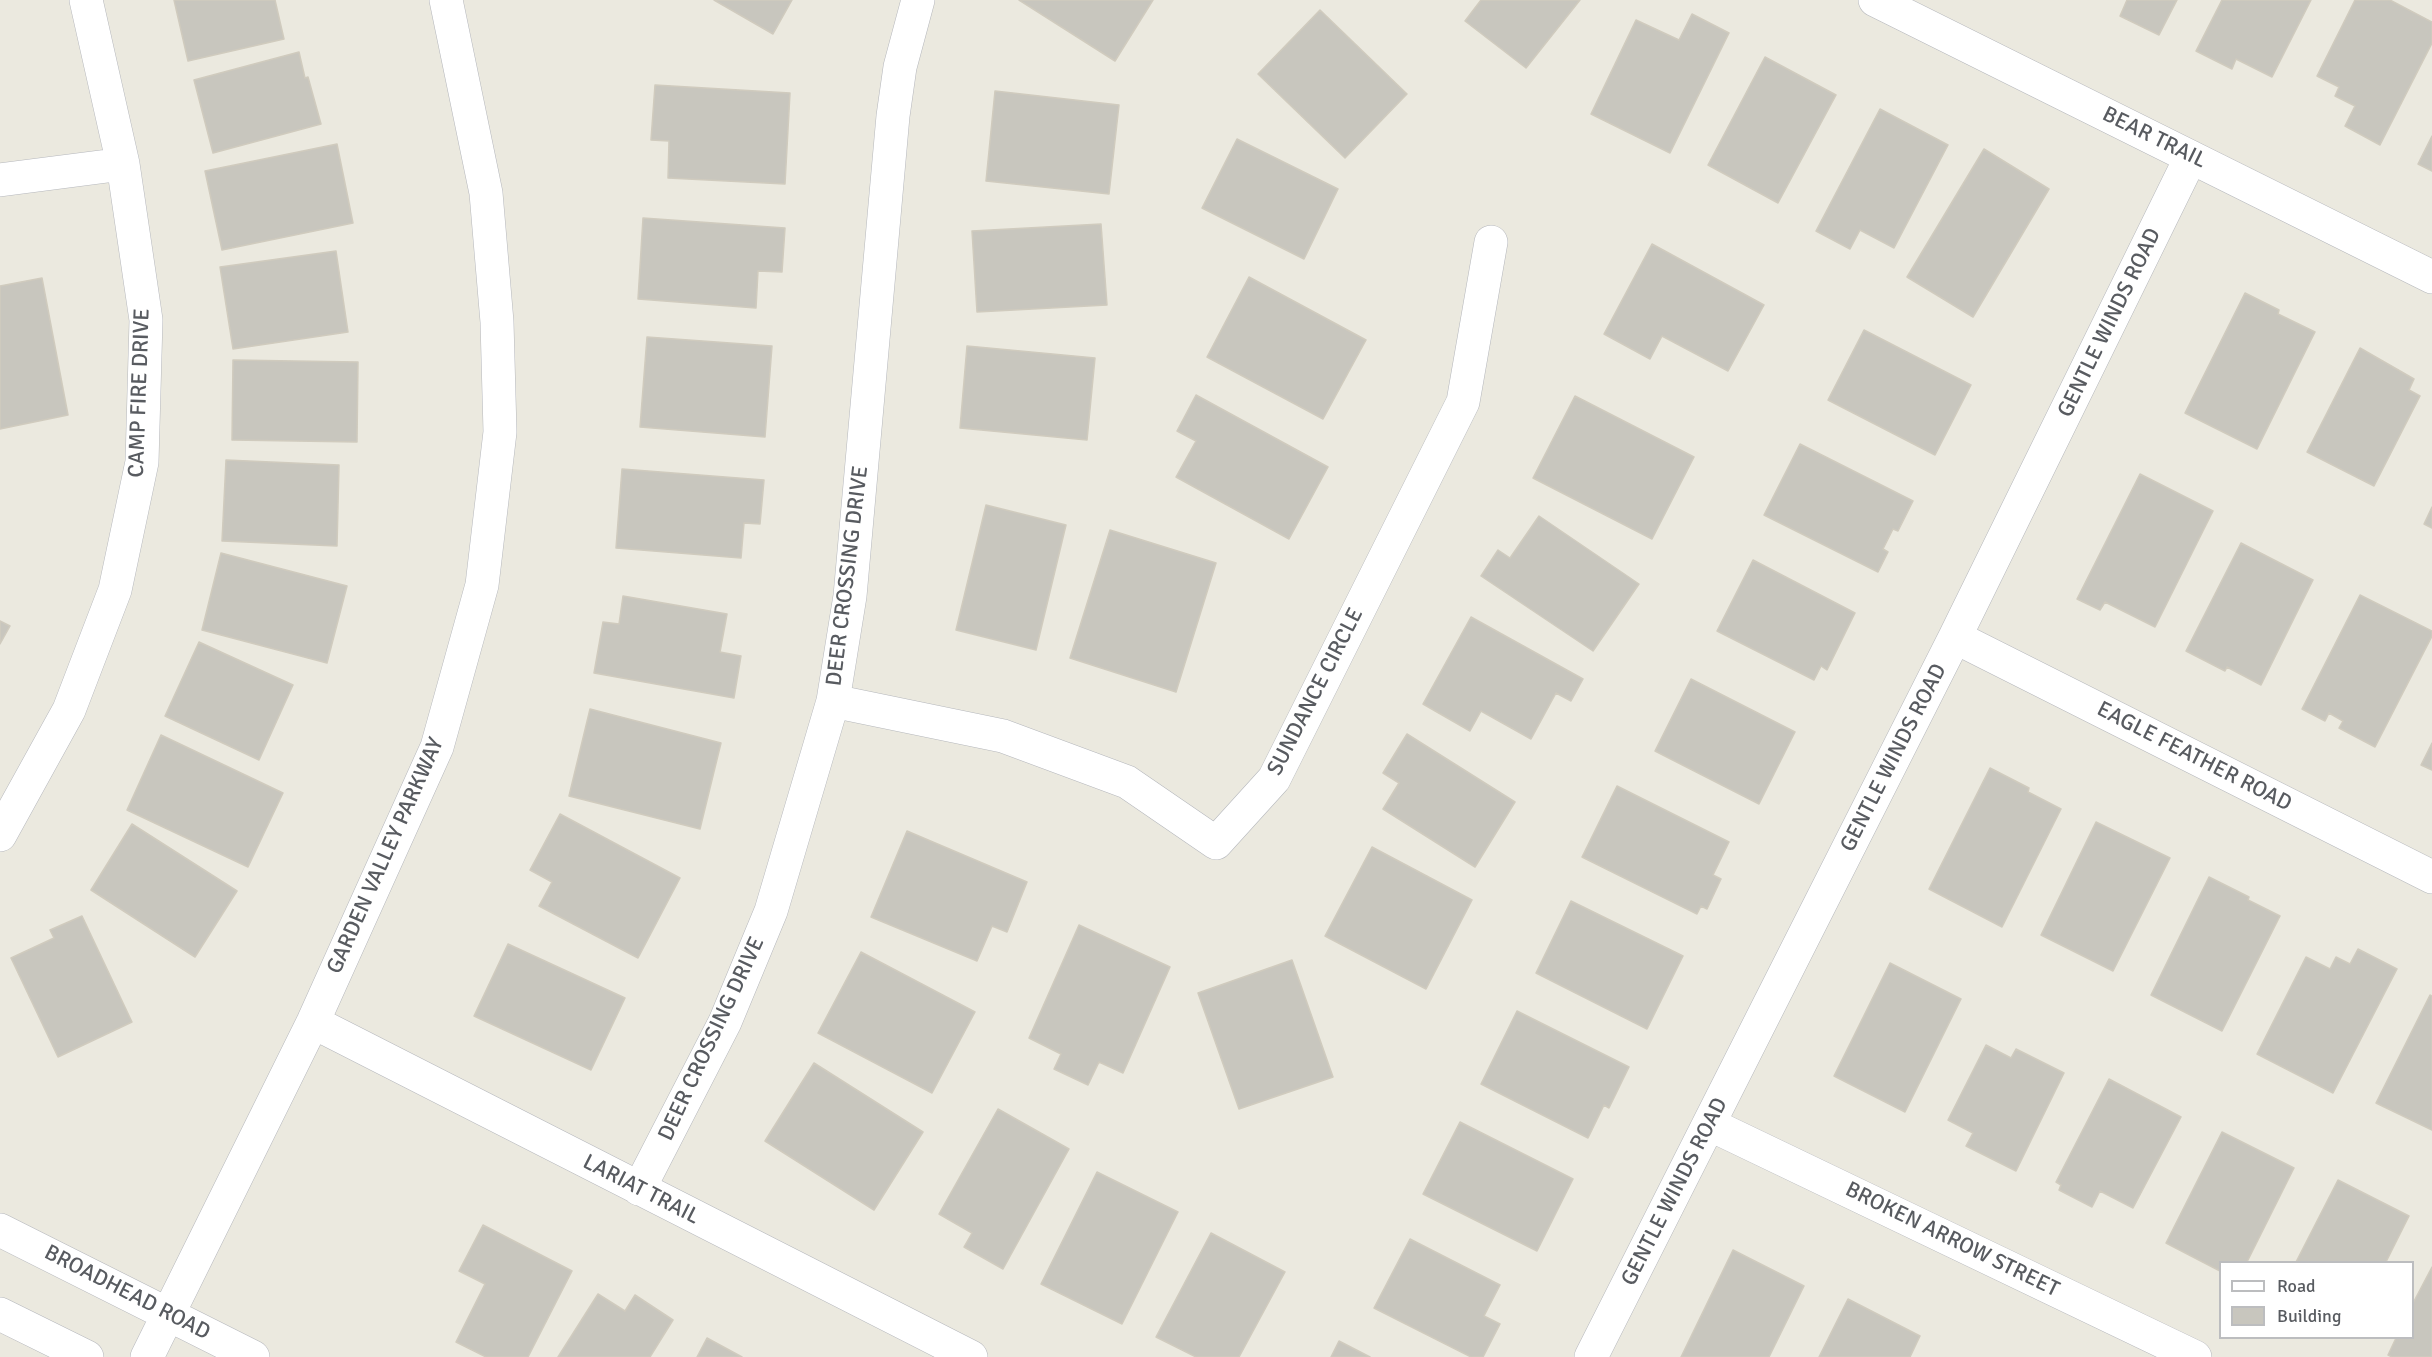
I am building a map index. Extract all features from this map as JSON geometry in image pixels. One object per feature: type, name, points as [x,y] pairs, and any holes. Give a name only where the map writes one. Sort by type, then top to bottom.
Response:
[{"type":"street","name":"CAMP FIRE DRIVE","points":[[0,835],[69,710],[115,590],[142,462],[146,320],[123,164],[87,0]]},
{"type":"street","name":"GARDEN VALLEY PARKWAY","points":[[147,1357],[313,1022],[437,747],[482,585],[500,432],[497,322],[486,193],[446,0]]},
{"type":"street","name":"DEER CROSSING DRIVE","points":[[639,1189],[725,1022],[771,911],[833,701],[850,596],[893,116],[900,67],[918,0]]},
{"type":"street","name":"BEAR TRAIL","points":[[1875,0],[2432,277]]},
{"type":"street","name":"GENTLE WINDS ROAD","points":[[1591,1357],[1955,637],[2191,157]]},
{"type":"street","points":[[0,180],[123,164]]},
{"type":"street","name":"SUNDANCE CIRCLE","points":[[833,701],[1004,736],[1127,782],[1216,843],[1274,778],[1463,402],[1491,242]]},
{"type":"street","name":"EAGLE FEATHER ROAD","points":[[1955,637],[2432,877]]},
{"type":"street","name":"LARIAT TRAIL","points":[[313,1022],[971,1357]]},
{"type":"street","name":"BROKEN ARROW STREET","points":[[1709,1124],[2195,1357]]},
{"type":"street","name":"BROADHEAD ROAD","points":[[0,1230],[253,1357]]},
{"type":"street","points":[[0,1314],[87,1357]]},
{"type":"building","points":[[174,0],[275,0],[284,39],[188,61]]},
{"type":"building","points":[[714,0],[792,0],[773,34]]},
{"type":"building","points":[[1019,0],[1153,0],[1115,61]]},
{"type":"building","points":[[1481,0],[1580,0],[1526,68],[1465,21]]},
{"type":"building","points":[[2127,0],[2177,0],[2159,35],[2120,16]]},
{"type":"building","points":[[2222,0],[2311,0],[2272,77],[2236,59],[2232,69],[2196,51]]},
{"type":"building","points":[[2355,0],[2390,0],[2432,22],[2432,43],[2380,145],[2345,126],[2355,106],[2335,96],[2339,87],[2317,76]]},
{"type":"building","points":[[1320,10],[1407,94],[1345,158],[1258,74]]},
{"type":"building","points":[[1692,14],[1729,33],[1670,153],[1591,114],[1636,20],[1679,40]]},
{"type":"building","points":[[299,52],[305,78],[308,77],[321,124],[213,153],[194,80]]},
{"type":"building","points":[[1765,57],[1836,95],[1778,203],[1708,165]]},
{"type":"building","points":[[655,85],[790,93],[785,184],[668,178],[669,141],[651,140]]},
{"type":"building","points":[[995,91],[1119,105],[1109,194],[986,181]]},
{"type":"building","points":[[1880,109],[1948,145],[1894,248],[1860,230],[1850,249],[1816,231]]},
{"type":"building","points":[[2432,136],[2432,171],[2418,164]]},
{"type":"building","points":[[1237,139],[1338,189],[1304,259],[1202,208]]},
{"type":"building","points":[[337,144],[353,223],[222,250],[205,171]]},
{"type":"building","points":[[1984,149],[2049,189],[1973,317],[1907,277]]},
{"type":"building","points":[[643,218],[785,228],[782,272],[758,271],[756,308],[638,299]]},
{"type":"building","points":[[1101,224],[1107,305],[977,312],[972,231]]},
{"type":"building","points":[[1652,244],[1764,305],[1728,371],[1662,336],[1650,359],[1604,334]]},
{"type":"building","points":[[336,251],[348,332],[233,349],[220,267]]},
{"type":"building","points":[[1249,277],[1366,340],[1323,419],[1207,357]]},
{"type":"building","points":[[42,278],[68,415],[0,429],[0,286]]},
{"type":"building","points":[[2245,293],[2279,310],[2278,314],[2315,332],[2257,449],[2185,413]]},
{"type":"building","points":[[1864,330],[1971,385],[1935,455],[1828,400]]},
{"type":"building","points":[[647,337],[772,346],[765,437],[640,427]]},
{"type":"building","points":[[967,346],[1095,358],[1087,440],[960,428]]},
{"type":"building","points":[[2360,348],[2414,379],[2409,390],[2420,396],[2374,486],[2307,452]]},
{"type":"building","points":[[233,360],[358,362],[357,442],[232,440]]},
{"type":"building","points":[[1196,395],[1328,467],[1289,539],[1176,477],[1196,441],[1177,431]]},
{"type":"building","points":[[1575,396],[1694,457],[1652,539],[1533,478]]},
{"type":"building","points":[[1800,444],[1913,501],[1898,531],[1893,529],[1883,549],[1888,552],[1878,572],[1764,515]]},
{"type":"building","points":[[226,460],[339,465],[337,546],[222,541]]},
{"type":"building","points":[[622,469],[764,480],[760,524],[744,523],[741,558],[616,548]]},
{"type":"building","points":[[2140,474],[2213,511],[2155,627],[2105,602],[2100,610],[2077,599]]},
{"type":"building","points":[[986,505],[1066,525],[1036,650],[956,630]]},
{"type":"building","points":[[2432,507],[2432,528],[2424,524]]},
{"type":"building","points":[[1539,516],[1639,584],[1593,651],[1481,576],[1498,550],[1510,558]]},
{"type":"building","points":[[1110,530],[1216,563],[1176,692],[1070,658]]},
{"type":"building","points":[[2241,543],[2313,580],[2261,685],[2227,667],[2225,671],[2186,651]]},
{"type":"building","points":[[221,553],[347,586],[327,663],[202,630]]},
{"type":"building","points":[[1753,560],[1855,613],[1827,670],[1821,666],[1814,680],[1717,631]]},
{"type":"building","points":[[2360,595],[2432,631],[2432,636],[2375,747],[2339,728],[2343,721],[2329,713],[2325,721],[2302,709]]},
{"type":"building","points":[[623,596],[727,614],[720,652],[741,656],[734,698],[594,673],[603,622],[619,624]]},
{"type":"building","points":[[1471,617],[1583,679],[1571,701],[1556,693],[1531,739],[1481,711],[1470,731],[1423,704]]},
{"type":"building","points":[[0,621],[10,626],[0,644]]},
{"type":"building","points":[[199,642],[293,685],[259,760],[165,716]]},
{"type":"building","points":[[1691,679],[1795,732],[1759,804],[1655,751]]},
{"type":"building","points":[[590,709],[721,743],[700,829],[569,796]]},
{"type":"building","points":[[1407,734],[1515,802],[1475,867],[1383,809],[1399,783],[1383,773]]},
{"type":"building","points":[[161,735],[283,793],[248,867],[127,810]]},
{"type":"building","points":[[2432,743],[2432,770],[2421,765]]},
{"type":"building","points":[[1990,768],[2029,788],[2028,792],[2061,809],[2002,927],[1929,889]]},
{"type":"building","points":[[1617,786],[1729,842],[1713,875],[1721,879],[1707,909],[1701,906],[1697,914],[1582,857]]},
{"type":"building","points":[[560,814],[680,878],[638,958],[539,906],[552,882],[530,870]]},
{"type":"building","points":[[2096,822],[2170,858],[2113,971],[2041,935]]},
{"type":"building","points":[[132,824],[237,891],[195,957],[91,890]]},
{"type":"building","points":[[907,831],[1027,882],[1007,932],[992,926],[977,961],[871,917]]},
{"type":"building","points":[[1372,847],[1472,900],[1426,989],[1325,936]]},
{"type":"building","points":[[2209,877],[2280,916],[2222,1031],[2151,995]]},
{"type":"building","points":[[1571,901],[1683,956],[1647,1029],[1536,973]]},
{"type":"building","points":[[82,916],[132,1022],[58,1057],[11,958],[54,938],[50,930]]},
{"type":"building","points":[[1079,925],[1170,967],[1123,1073],[1099,1062],[1088,1085],[1054,1069],[1061,1054],[1029,1038]]},
{"type":"building","points":[[508,944],[625,998],[591,1070],[474,1016]]},
{"type":"building","points":[[2358,949],[2397,969],[2333,1093],[2257,1054],[2306,957],[2330,969],[2336,957],[2350,964]]},
{"type":"building","points":[[861,952],[975,1012],[932,1093],[818,1033]]},
{"type":"building","points":[[1292,960],[1333,1077],[1239,1109],[1198,993]]},
{"type":"building","points":[[1890,963],[1961,999],[1905,1112],[1834,1076]]},
{"type":"building","points":[[2430,995],[2432,996],[2432,1130],[2376,1103]]},
{"type":"building","points":[[1517,1011],[1629,1067],[1609,1108],[1604,1105],[1588,1138],[1481,1084]]},
{"type":"building","points":[[1986,1045],[2011,1058],[2016,1049],[2064,1073],[2016,1171],[1966,1146],[1973,1133],[1948,1120]]},
{"type":"building","points":[[814,1063],[923,1132],[874,1210],[765,1141]]},
{"type":"building","points":[[2109,1079],[2181,1117],[2133,1208],[2100,1191],[2092,1207],[2059,1190],[2061,1185],[2056,1182]]},
{"type":"building","points":[[998,1109],[1069,1149],[1003,1269],[964,1247],[972,1233],[939,1214]]},
{"type":"building","points":[[1460,1122],[1573,1179],[1537,1251],[1423,1194]]},
{"type":"building","points":[[2222,1132],[2294,1168],[2248,1261],[2219,1261],[2219,1270],[2166,1243]]},
{"type":"building","points":[[1097,1172],[1178,1212],[1122,1324],[1041,1284]]},
{"type":"building","points":[[2338,1180],[2409,1216],[2386,1261],[2297,1261]]},
{"type":"building","points":[[483,1225],[572,1271],[528,1357],[486,1357],[456,1342],[485,1284],[459,1271]]},
{"type":"building","points":[[1211,1233],[1285,1272],[1239,1357],[1196,1357],[1156,1337]]},
{"type":"building","points":[[1410,1239],[1500,1285],[1484,1316],[1500,1324],[1483,1357],[1471,1357],[1374,1308]]},
{"type":"building","points":[[1733,1250],[1804,1286],[1769,1357],[1681,1357]]},
{"type":"building","points":[[2432,1267],[2432,1357],[2392,1357],[2388,1355],[2396,1339],[2414,1339],[2414,1301]]},
{"type":"building","points":[[598,1294],[625,1311],[635,1295],[673,1320],[650,1357],[558,1357]]},
{"type":"building","points":[[1848,1299],[1920,1336],[1910,1357],[1819,1357]]},
{"type":"building","points":[[707,1338],[742,1357],[697,1357]]},
{"type":"building","points":[[1339,1341],[1370,1357],[1331,1357]]}]
